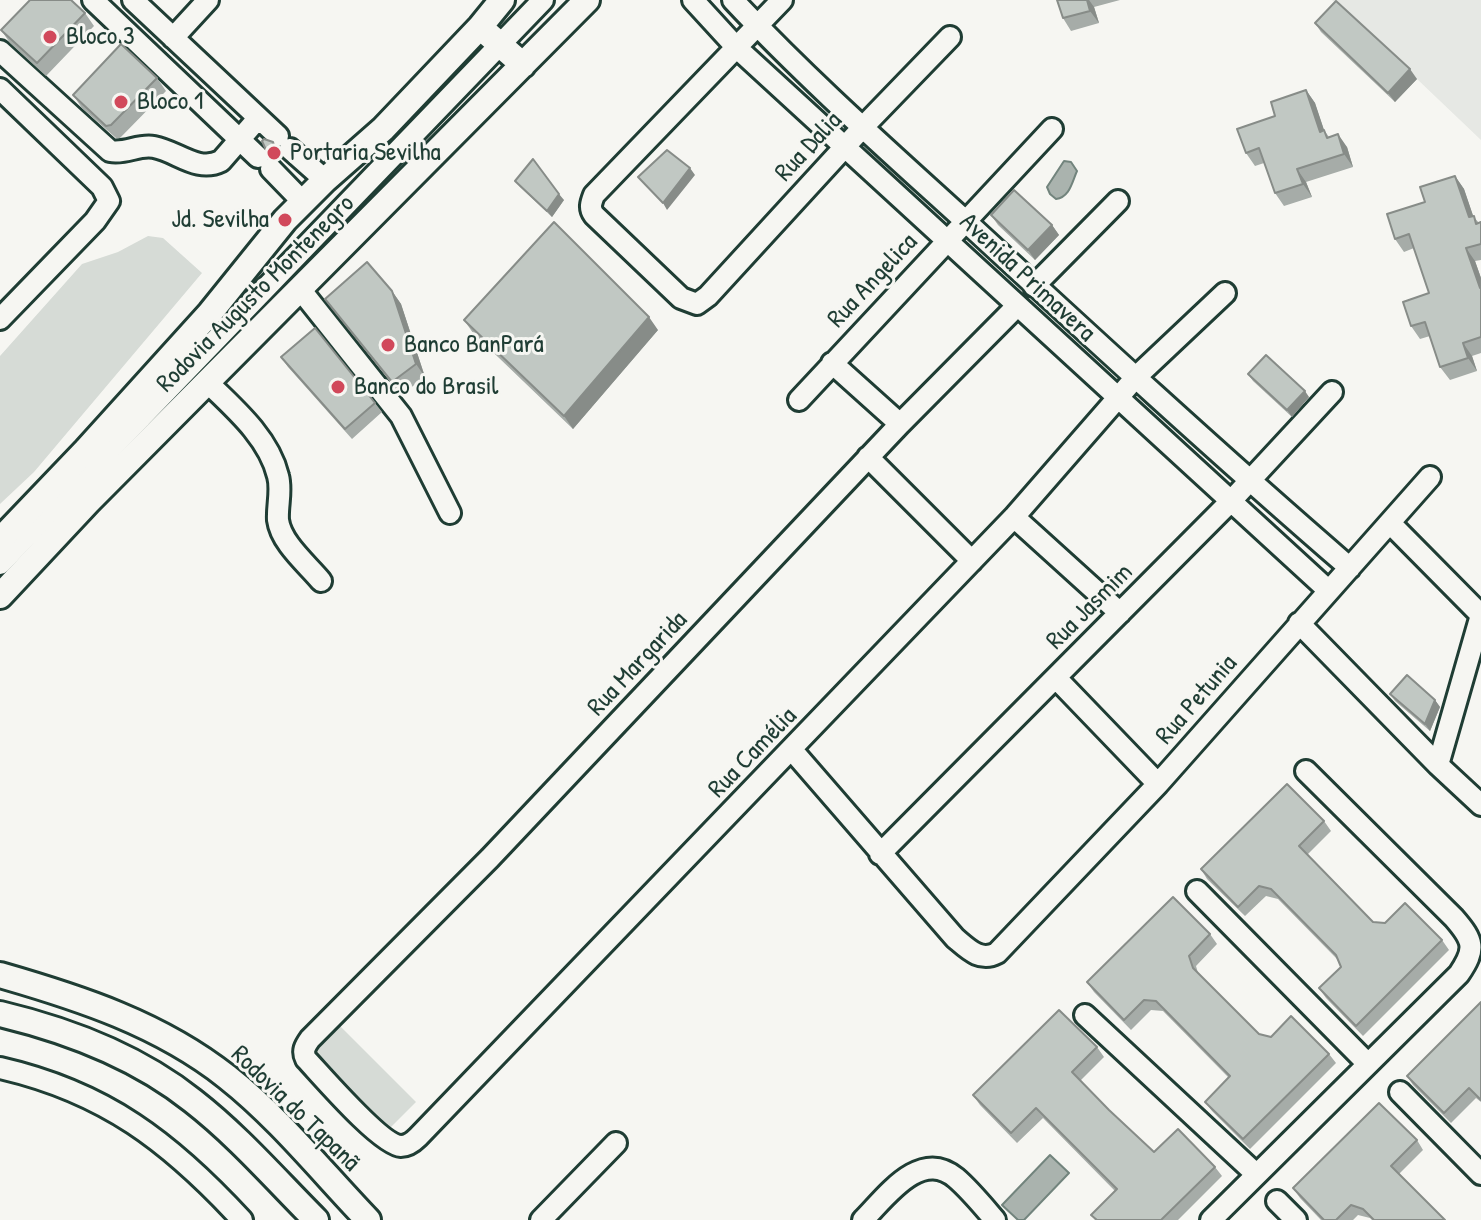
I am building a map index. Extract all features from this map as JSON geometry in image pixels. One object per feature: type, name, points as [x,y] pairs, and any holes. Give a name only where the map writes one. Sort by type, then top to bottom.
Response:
[{"type":"main road","name":"Rodovia Augusto Montenegro","points":[[0,540],[210,313],[285,220],[383,129],[502,0]]},
{"type":"main road","name":"Rodovia Augusto Montenegro","points":[[0,596],[207,382],[587,0]]},
{"type":"main road","points":[[480,27],[523,65]]},
{"type":"main road","name":"Rodovia do Tapanã","points":[[0,975],[76,997],[122,1016],[170,1039],[200,1058],[258,1105],[368,1220]]},
{"type":"main road","points":[[0,1014],[42,1024],[122,1057],[170,1084],[220,1124],[316,1220]]},
{"type":"street","points":[[93,0],[303,202]]},
{"type":"street","points":[[133,0],[325,180]]},
{"type":"street","points":[[173,38],[208,0]]},
{"type":"street","points":[[0,564],[543,0]]},
{"type":"street","name":"Avenida Primavera","points":[[693,0],[737,48],[1329,591]]},
{"type":"street","name":"Avenida Primavera","points":[[733,0],[863,127],[1034,286],[1350,568]]},
{"type":"street","points":[[737,48],[782,0]]},
{"type":"street","name":"Rua Dalia","points":[[737,48],[594,195],[591,207],[594,215],[681,298],[697,304],[708,296],[950,37]]},
{"type":"street","points":[[0,51],[110,151],[122,153],[137,147],[157,147],[207,165],[221,161],[254,123],[277,136]]},
{"type":"street","points":[[0,89],[102,187],[109,201],[95,221],[0,319]]},
{"type":"street","name":"Rua Angelica","points":[[799,400],[1052,129]]},
{"type":"street","points":[[1034,286],[1118,201]]},
{"type":"street","points":[[300,289],[401,416],[450,513]]},
{"type":"street","name":"Rua Camélia","points":[[306,1059],[382,1136],[393,1144],[408,1145],[1014,517],[1136,377],[1225,293]]},
{"type":"street","name":"Rua Margarida","points":[[306,1059],[304,1047],[320,1027],[490,858],[868,457],[1017,306]]},
{"type":"street","points":[[832,363],[900,424]]},
{"type":"street","points":[[207,382],[243,417],[269,453],[279,478],[278,522],[286,540],[321,581]]},
{"type":"street","name":"Rua Jasmim","points":[[880,854],[1231,501],[1332,392]]},
{"type":"street","points":[[868,457],[972,561]]},
{"type":"street","name":"Rua Petunia","points":[[880,854],[961,943],[986,957],[997,953],[1158,784],[1430,477]]},
{"type":"street","points":[[1014,517],[1120,613]]},
{"type":"street","points":[[1390,523],[1481,615],[1438,765]]},
{"type":"street","points":[[1299,623],[1481,805]]},
{"type":"street","points":[[1056,678],[1158,784]]},
{"type":"street","points":[[792,750],[880,854]]},
{"type":"street","points":[[1211,1220],[1459,974],[1468,961],[1471,941],[1454,918],[1306,771]]},
{"type":"street","points":[[1197,891],[1368,1064]]},
{"type":"street","points":[[1085,1015],[1256,1174]]},
{"type":"street","points":[[0,1068],[34,1075],[71,1089],[125,1116],[198,1174],[242,1220]]},
{"type":"street","points":[[1400,1092],[1481,1174]]},
{"type":"street","points":[[541,1220],[616,1143]]},
{"type":"street","points":[[863,1220],[907,1177],[917,1170],[934,1168],[956,1177],[994,1220]]},
{"type":"street","points":[[1277,1201],[1296,1220]]},
{"type":"shaded area","points":[[1332,0],[1481,0],[1481,140],[1417,79]]},
{"type":"shaded area","points":[[1064,161],[1071,162],[1077,171],[1067,192],[1056,199],[1047,187]]},
{"type":"shaded area","points":[[148,236],[163,238],[202,273],[34,472],[0,504],[0,356],[82,264],[118,252]]},
{"type":"shaded area","points":[[333,1019],[416,1102],[389,1129],[306,1047]]},
{"type":"shaded area","points":[[1050,1155],[1069,1173],[1024,1220],[1018,1220],[1002,1205]]},
{"type":"building","points":[[30,0],[71,0],[85,13],[37,63],[1,30]]},
{"type":"building","points":[[1057,0],[1087,0],[1090,11],[1063,18]]},
{"type":"building","points":[[1336,1],[1410,69],[1388,93],[1315,23]]},
{"type":"building","points":[[121,44],[157,78],[111,125],[106,126],[73,95]]},
{"type":"building","points":[[1306,90],[1320,132],[1324,130],[1327,138],[1338,134],[1344,154],[1297,169],[1303,184],[1275,193],[1259,148],[1246,153],[1237,129],[1275,116],[1271,102]]},
{"type":"building","points":[[264,139],[273,142],[276,152],[266,150]]},
{"type":"building","points":[[667,150],[690,168],[663,203],[638,177]]},
{"type":"building","points":[[533,159],[559,194],[547,211],[515,181]]},
{"type":"building","points":[[1455,176],[1469,217],[1474,216],[1476,224],[1481,222],[1481,244],[1466,248],[1481,288],[1481,337],[1463,343],[1468,358],[1440,367],[1425,322],[1411,326],[1403,302],[1429,293],[1409,234],[1395,239],[1387,214],[1425,202],[1420,187]]},
{"type":"building","points":[[1014,190],[1052,225],[1028,250],[991,215]]},
{"type":"building","points":[[554,222],[649,317],[564,416],[464,320]]},
{"type":"building","name":"Banco BanPará","points":[[367,262],[392,291],[416,364],[392,382],[325,299]]},
{"type":"building","name":"Banco do Brasil","points":[[315,328],[375,403],[345,429],[281,357]]},
{"type":"building","points":[[1266,355],[1305,391],[1287,410],[1248,374]]},
{"type":"building","points":[[1407,675],[1435,700],[1425,724],[1390,694]]},
{"type":"building","points":[[1287,784],[1324,821],[1299,846],[1373,922],[1385,923],[1405,903],[1442,940],[1356,1026],[1319,988],[1341,967],[1336,955],[1271,889],[1259,886],[1238,907],[1201,869]]},
{"type":"building","points":[[1173,897],[1210,934],[1189,956],[1193,968],[1259,1034],[1271,1037],[1291,1016],[1329,1054],[1243,1139],[1205,1102],[1230,1076],[1156,1001],[1144,1000],[1124,1020],[1087,982]]},
{"type":"building","points":[[1481,1002],[1481,1100],[1469,1088],[1444,1113],[1407,1076]]},
{"type":"building","points":[[1059,1010],[1097,1047],[1072,1072],[1109,1110],[1154,1152],[1178,1129],[1215,1167],[1161,1220],[1097,1220],[1091,1215],[1117,1189],[1036,1108],[1011,1133],[973,1095]]},
{"type":"building","points":[[1379,1103],[1417,1140],[1391,1166],[1445,1220],[1374,1220],[1363,1209],[1351,1205],[1336,1220],[1324,1220],[1293,1188]]},
{"type":"place","name":"Bloco 3","points":[[50,37]]},
{"type":"place","name":"Bloco 1","points":[[121,102]]},
{"type":"place","name":"Portaria Sevilha","points":[[274,153]]},
{"type":"place","name":"Jd. Sevilha","points":[[285,220]]},
{"type":"place","name":"Banco BanPará","points":[[388,345]]},
{"type":"place","name":"Banco do Brasil","points":[[338,387]]}]
